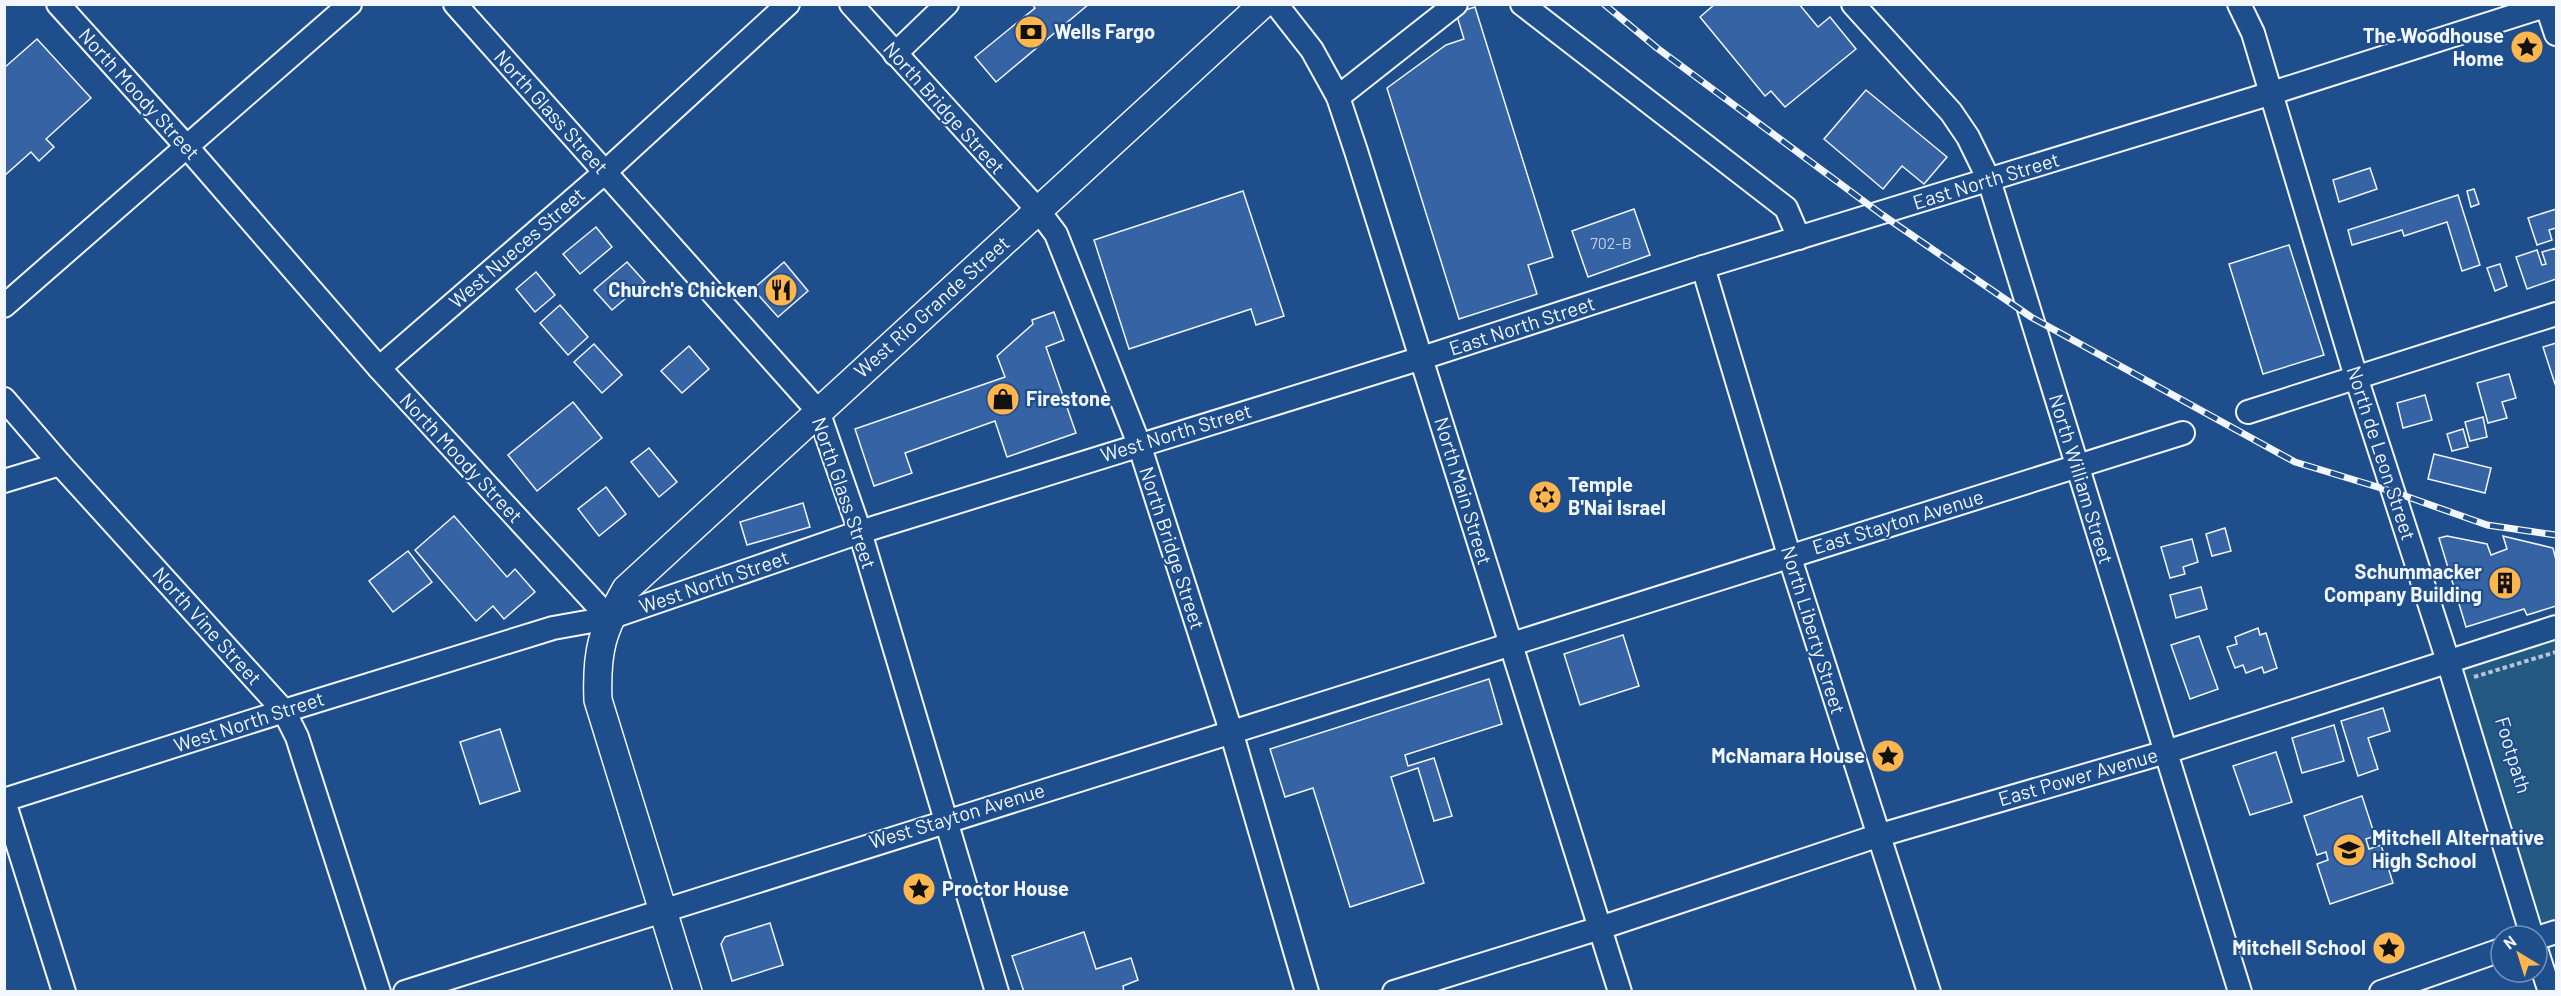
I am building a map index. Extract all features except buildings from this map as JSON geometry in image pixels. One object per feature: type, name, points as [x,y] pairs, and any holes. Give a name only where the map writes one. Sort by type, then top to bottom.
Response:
[{"type":"main road","name":"West Rio Grande Street","points":[[609,618],[626,589],[1263,4]]},
{"type":"main road","points":[[609,618],[597,665],[598,700],[688,992]]},
{"type":"street","name":"North Moody Street","points":[[58,4],[187,147],[379,368],[609,618]]},
{"type":"street","points":[[4,306],[350,4]]},
{"type":"street","name":"North Glass Street","points":[[455,4],[818,411],[860,531],[997,992]]},
{"type":"street","name":"West Nueces Street","points":[[379,368],[604,173],[788,4]]},
{"type":"street","name":"North Bridge Street","points":[[851,4],[1038,210],[1056,234],[1139,444],[1231,731],[1307,992]]},
{"type":"street","points":[[895,54],[947,4]]},
{"type":"street","name":"North Main Street","points":[[1276,4],[1312,50],[1338,97],[1620,992]]},
{"type":"street","points":[[1338,97],[1456,4]]},
{"type":"street","points":[[1522,4],[1786,208],[1799,238]]},
{"type":"street","name":"North William Street","points":[[1853,4],[1951,112],[1968,137],[1989,180],[2240,992]]},
{"type":"street","name":"North de Leon Street","points":[[2240,4],[2253,33],[2272,93],[2356,377],[2448,661],[2528,924]]},
{"type":"street","points":[[2548,5],[2556,34]]},
{"type":"street","name":"East North Street","points":[[1422,358],[1703,267],[2272,93],[2548,5]]},
{"type":"street","name":"North Liberty Street","points":[[1703,267],[1789,555],[1877,837],[1929,992]]},
{"type":"street","points":[[2248,412],[2556,314]]},
{"type":"street","name":"West North Street","points":[[4,801],[553,628],[609,618],[860,531],[1422,358]]},
{"type":"street","name":"North Vine Street","points":[[4,399],[284,711],[297,737],[379,992]]},
{"type":"street","name":"East Stayton Avenue","points":[[1510,646],[1789,555],[2183,433]]},
{"type":"street","points":[[4,481],[60,464]]},
{"type":"street","name":"East Power Avenue","points":[[1394,992],[1600,928],[1877,837],[2166,752],[2556,627]]},
{"type":"street","name":"West Stayton Avenue","points":[[405,992],[945,820],[1510,646]]},
{"type":"street","points":[[4,801],[64,992]]},
{"type":"street","points":[[2381,992],[2489,954]]},
{"type":"path","points":[[2477,689],[2474,677],[2556,652]]},
{"type":"shaded area","points":[[2556,631],[2556,928],[2549,930],[2549,924],[2533,924],[2453,663]]},
{"type":"railway","points":[[1604,4],[1657,48],[1881,214],[2031,317],[2295,462],[2394,492],[2487,525],[2556,535]]},
{"type":"place","name":"Wells Fargo","points":[[1031,32]]},
{"type":"place","name":"The Woodhouse Home","points":[[2527,47]]},
{"type":"place","name":"Church's Chicken","points":[[781,290]]},
{"type":"place","name":"Firestone","points":[[1003,399]]},
{"type":"place","name":"Temple B'Nai Israel","points":[[1545,497]]},
{"type":"place","name":"Schummacker Company Building","points":[[2505,583]]},
{"type":"place","name":"McNamara House","points":[[1888,756]]},
{"type":"place","name":"Mitchell Alternative High School","points":[[2349,850]]},
{"type":"place","name":"Proctor House","points":[[919,889]]},
{"type":"place","name":"Mitchell School","points":[[2389,948]]}]
